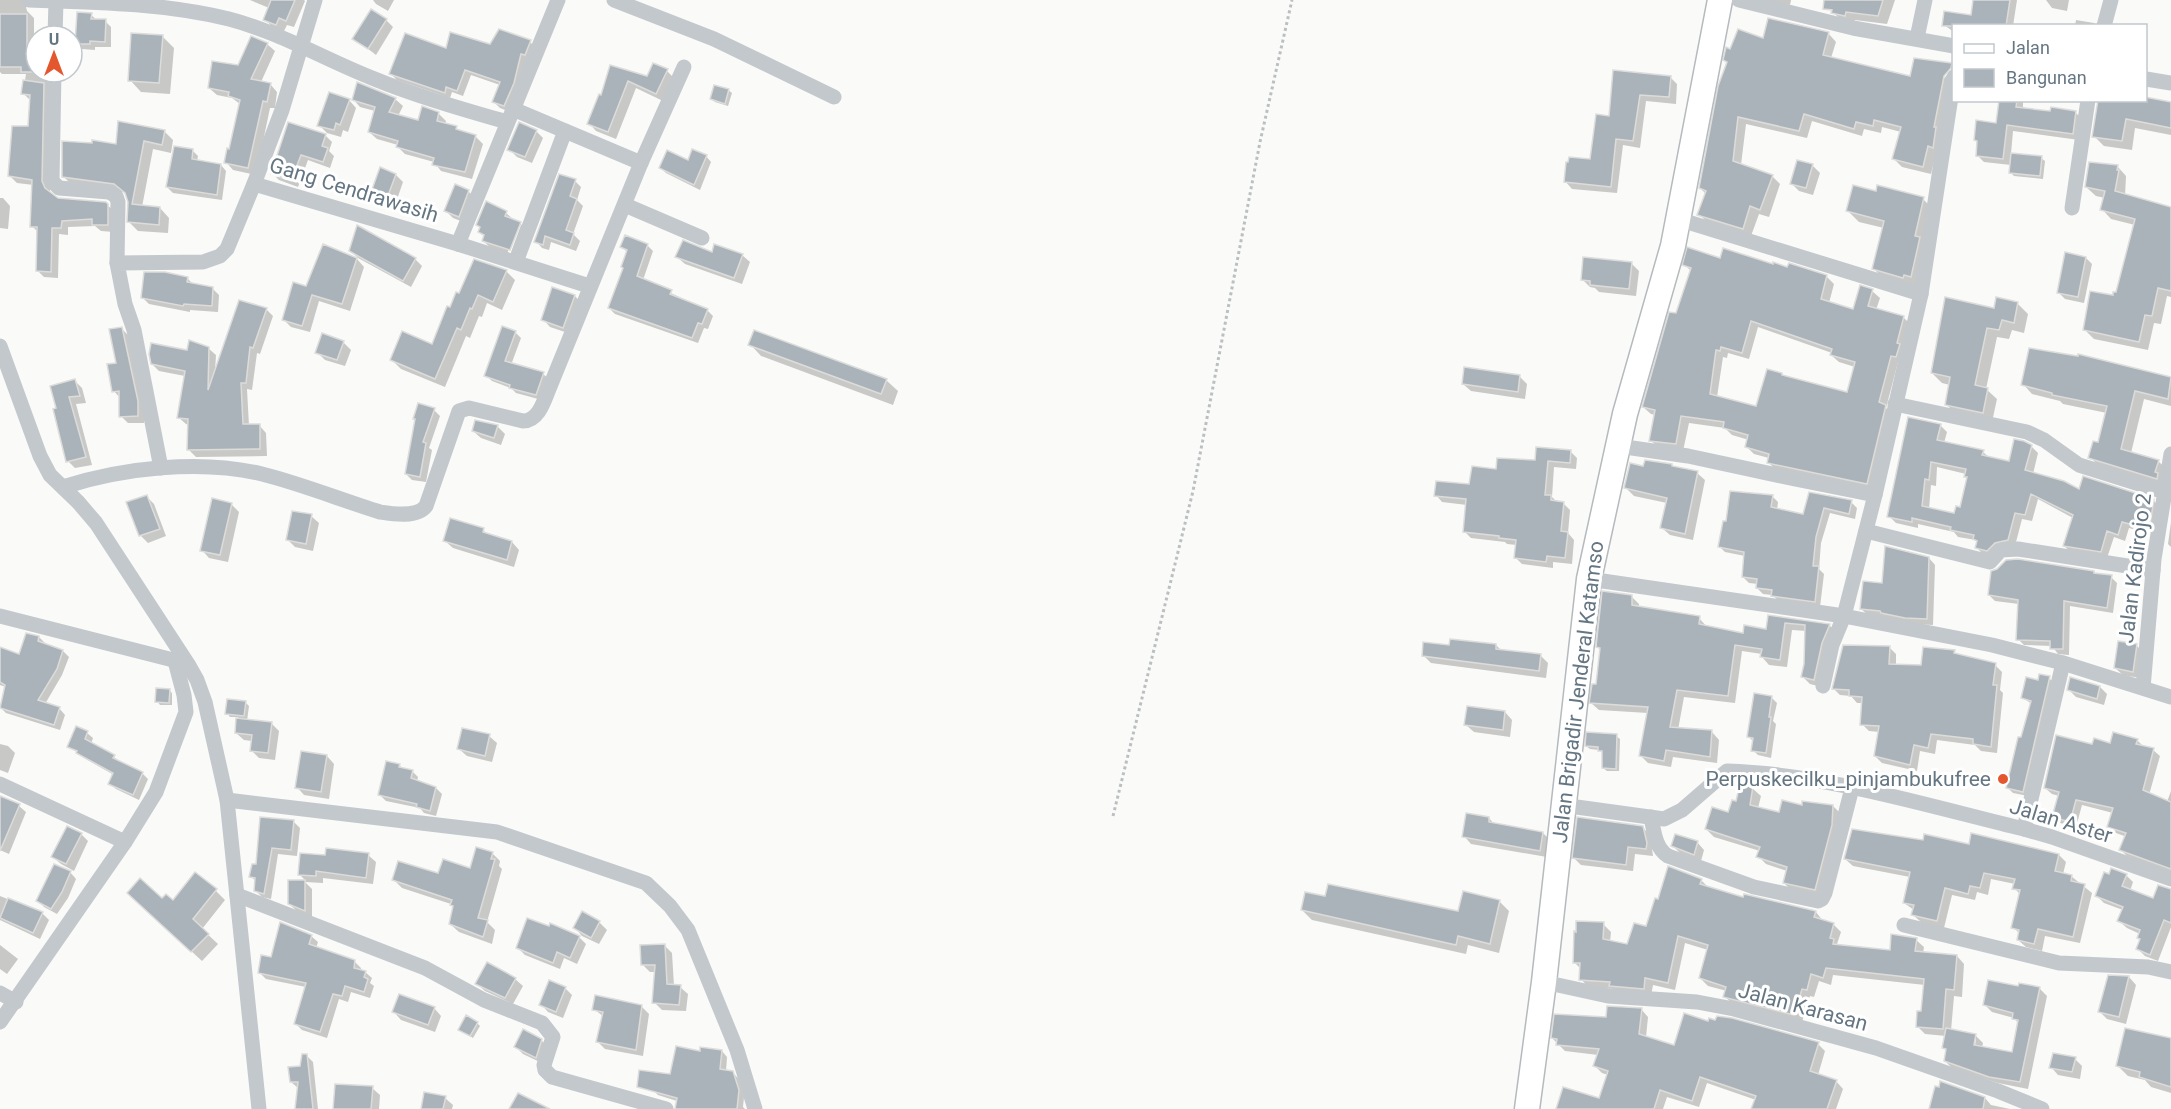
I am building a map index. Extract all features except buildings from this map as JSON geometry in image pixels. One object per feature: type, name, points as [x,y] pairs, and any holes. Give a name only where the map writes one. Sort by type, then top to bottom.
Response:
[{"type":"main road","name":"Jalan Brigadir Jenderal Katamso","points":[[1527,1109],[1544,982],[1589,579],[1625,414],[1673,246],[1720,0]]},
{"type":"street","points":[[29,0],[117,2],[228,19],[273,33],[331,61],[431,100],[510,115],[565,131],[641,163]]},
{"type":"street","name":"Gang Cendrawasih","points":[[315,0],[282,111],[254,184],[458,244],[589,286]]},
{"type":"street","points":[[458,244],[558,0]]},
{"type":"street","points":[[614,0],[714,39],[834,97]]},
{"type":"street","points":[[1738,0],[1854,28],[1952,46]]},
{"type":"street","points":[[1917,38],[1925,0]]},
{"type":"street","points":[[2105,24],[2111,0]]},
{"type":"street","points":[[55,24],[56,1]]},
{"type":"street","points":[[63,487],[89,479],[161,468],[226,469],[262,474],[380,512],[395,514],[420,512],[426,507],[459,411],[469,408],[527,421],[537,414],[641,163],[684,67]]},
{"type":"street","points":[[2147,79],[2171,83]]},
{"type":"street","points":[[1823,686],[1832,645],[1844,616],[1875,495],[1921,294],[1952,83]]},
{"type":"street","points":[[54,84],[52,182],[59,188],[110,192],[116,196],[118,202],[117,263],[124,304],[134,330],[161,468]]},
{"type":"street","points":[[2072,208],[2088,102]]},
{"type":"street","points":[[516,262],[565,131]]},
{"type":"street","points":[[117,263],[203,262],[220,256],[227,249],[254,184]]},
{"type":"street","points":[[625,205],[702,238]]},
{"type":"street","points":[[1678,219],[1921,294]]},
{"type":"street","points":[[0,346],[40,456],[50,475],[96,523],[181,662],[197,680],[205,702],[226,800],[260,1109]]},
{"type":"street","points":[[1895,404],[2027,432],[2044,440],[2079,465],[2165,492]]},
{"type":"street","points":[[1618,446],[1688,456],[1875,495]]},
{"type":"street","name":"Jalan Kadirojo 2","points":[[2143,688],[2153,570],[2170,462]]},
{"type":"street","points":[[1866,531],[1990,562],[2001,550],[2018,549],[2153,570]]},
{"type":"street","points":[[1589,579],[1844,616],[1992,645],[2063,663],[2171,698]]},
{"type":"street","points":[[0,616],[181,662]]},
{"type":"street","points":[[0,1022],[156,792],[184,722],[185,704],[181,662]]},
{"type":"street","points":[[2024,829],[2063,663]]},
{"type":"street","name":"Jalan Aster","points":[[1562,805],[1665,819],[1682,810],[1727,771],[1758,772],[1852,788],[2024,829],[2171,879]]},
{"type":"street","points":[[0,784],[124,842]]},
{"type":"street","points":[[1651,817],[1661,852],[1668,856],[1754,887],[1818,901],[1825,893],[1852,788]]},
{"type":"street","points":[[226,800],[497,832],[646,883],[670,906],[688,930],[737,1050],[755,1109]]},
{"type":"street","points":[[237,895],[424,968],[484,1000],[542,1023],[553,1037],[544,1065],[545,1070],[552,1077],[666,1109]]},
{"type":"street","points":[[1904,925],[2059,963],[2080,966],[2128,965],[2171,972]]},
{"type":"street","name":"Jalan Karasan","points":[[1544,982],[1608,996],[1697,1002],[1734,1009],[1876,1048],[2042,1109]]},
{"type":"street","points":[[0,993],[15,1002]]},
{"type":"path","points":[[1113,816],[1193,491],[1260,142],[1292,0]]},
{"type":"place","name":"Perpuskecilku_pinjambukufree","points":[[2003,779]]}]
